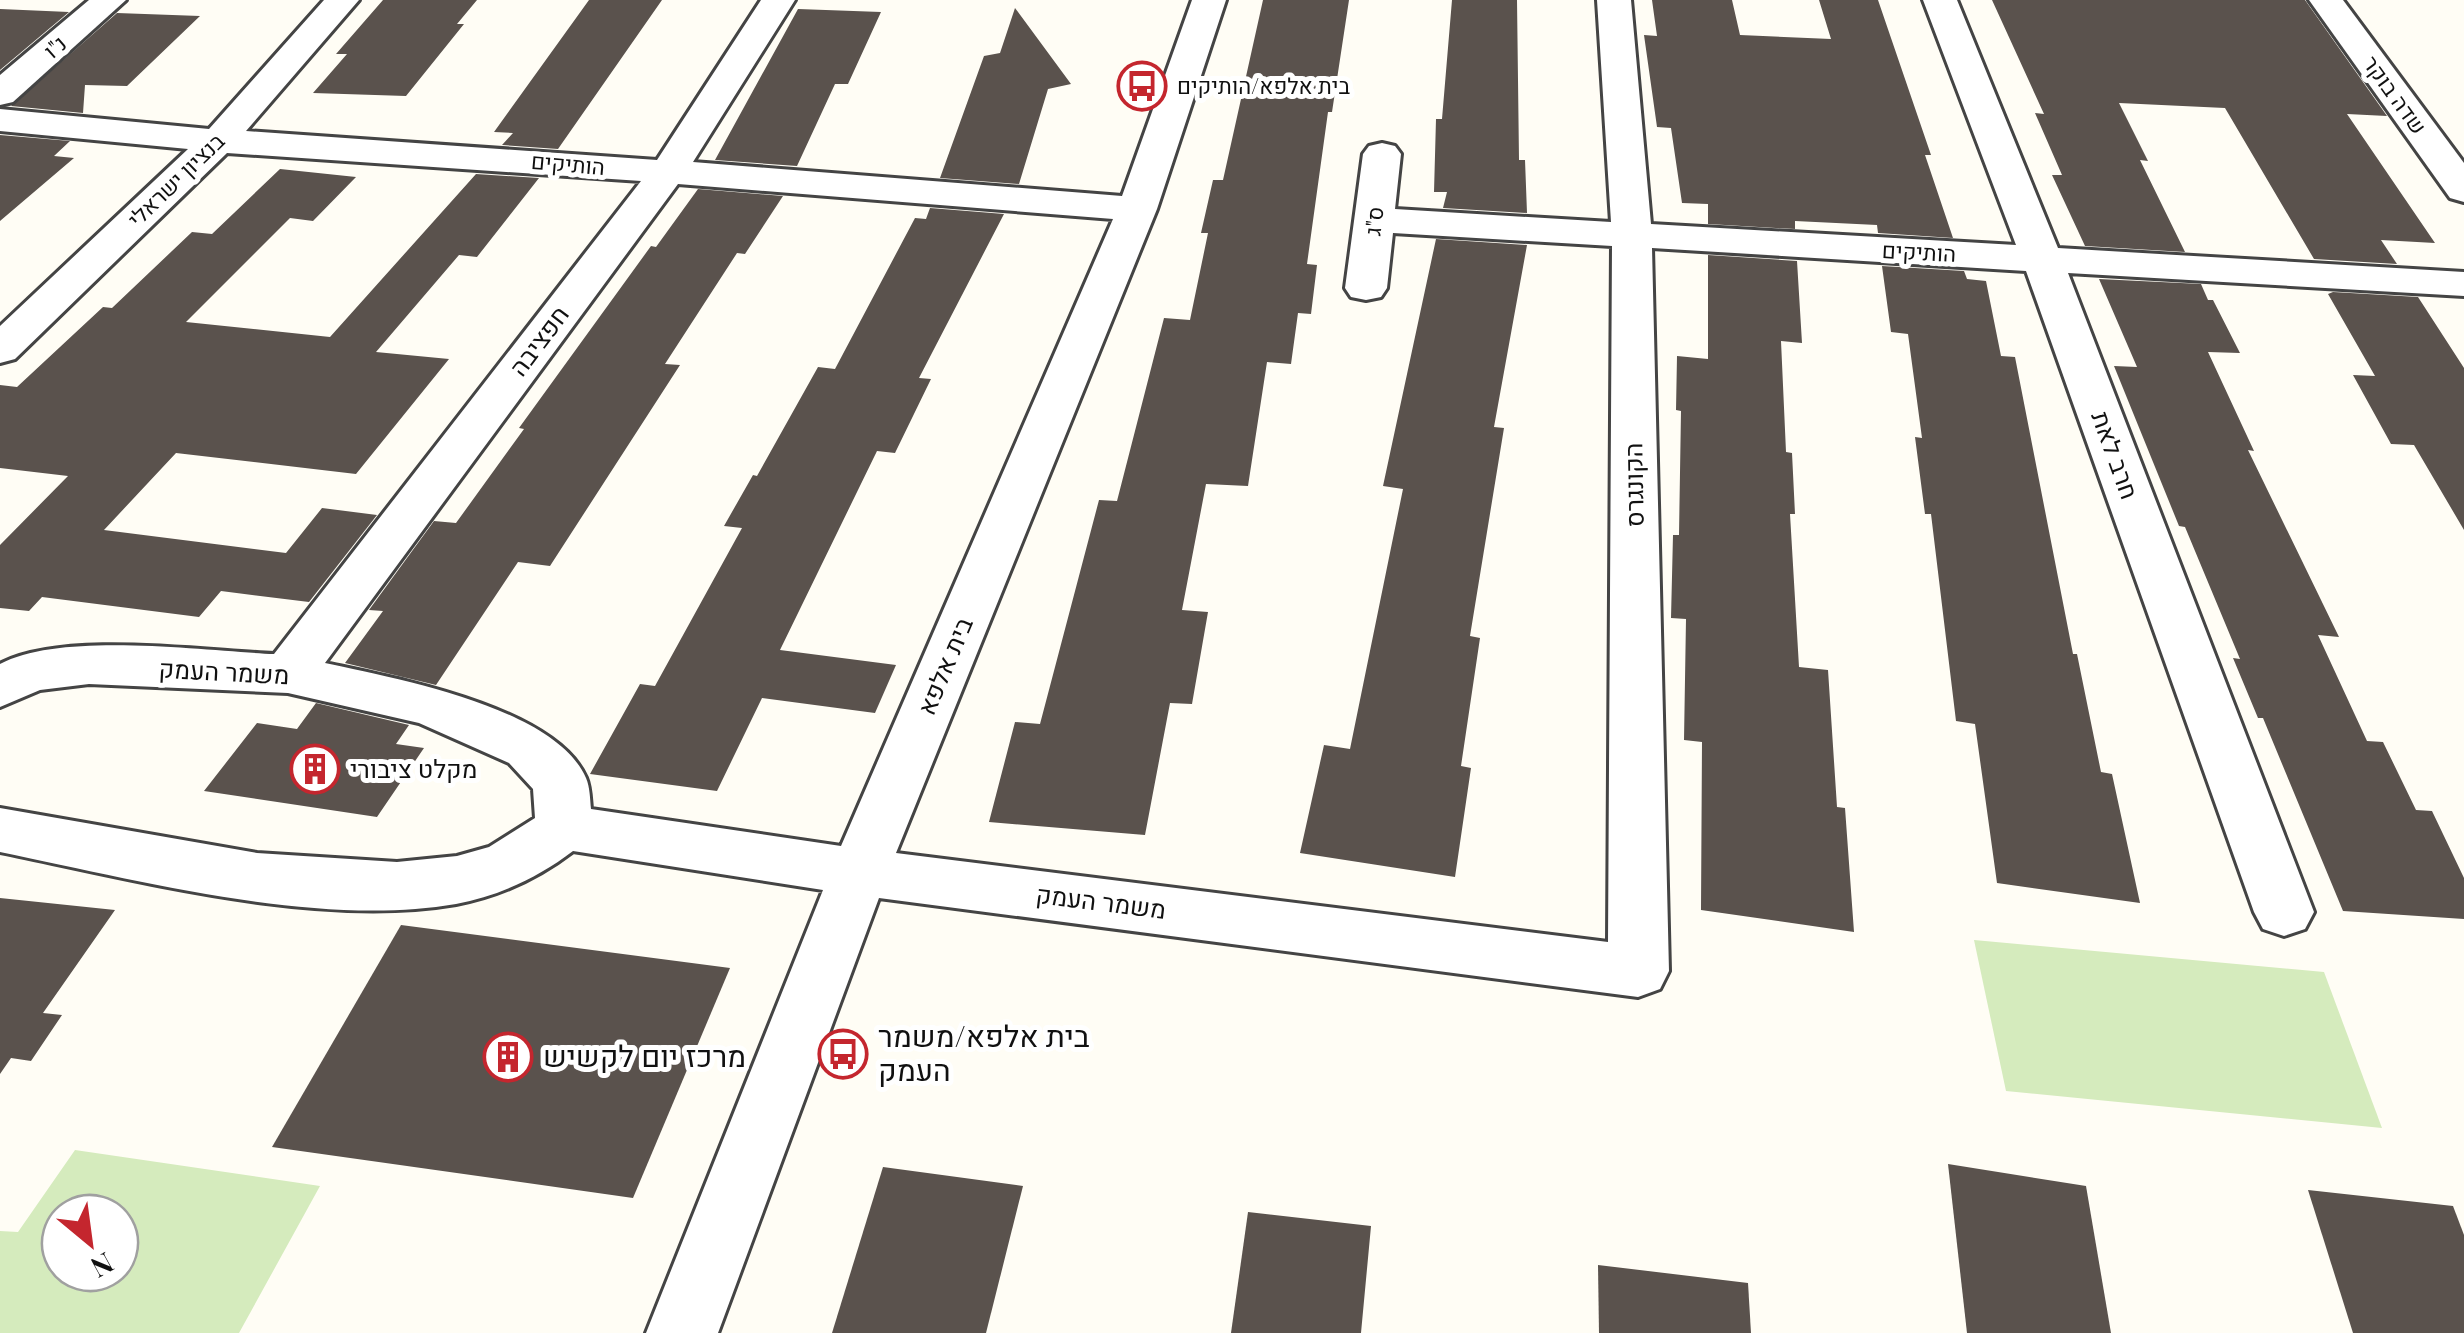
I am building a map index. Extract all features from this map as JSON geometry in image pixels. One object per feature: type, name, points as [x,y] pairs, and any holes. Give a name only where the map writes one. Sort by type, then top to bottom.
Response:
[{"type":"street","name":"נ\"ו","points":[[0,94],[109,0]]},
{"type":"street","name":"בנציון ישראלי","points":[[0,350],[218,141],[342,0]]},
{"type":"street","name":"חפציבה","points":[[288,674],[668,172],[778,0]]},
{"type":"street","name":"בית אלפא","points":[[682,1333],[859,872],[1136,208],[1209,0]]},
{"type":"street","name":"הקונגרס","points":[[1614,0],[1632,234],[1638,971]]},
{"type":"street","name":"חרב לאת","points":[[1940,0],[2042,259],[2284,912]]},
{"type":"street","name":"שדה בוקר","points":[[2326,0],[2464,190]]},
{"type":"street","name":"הותיקים","points":[[0,120],[218,141],[1136,208]]},
{"type":"street","name":"ס\"ג","points":[[1366,288],[1382,154]]},
{"type":"street","name":"הותיקים","points":[[1374,220],[2464,284]]},
{"type":"street","name":"משמר העמק","points":[[0,688],[29,672],[89,665],[288,674],[431,706],[528,748],[560,782],[564,828],[859,872],[1638,971]]},
{"type":"street","points":[[0,830],[320,884],[432,884],[505,866],[564,828]]},
{"type":"green space","points":[[1974,940],[2324,972],[2382,1128],[2006,1091]]},
{"type":"green space","points":[[75,1150],[320,1186],[239,1333],[0,1333],[0,1231],[18,1232],[40,1200],[40,1293],[140,1293],[140,1193],[45,1193]]},
{"type":"building","points":[[383,0],[477,0],[457,24],[464,24],[406,96],[313,93],[347,54],[336,54]]},
{"type":"building","points":[[589,0],[662,0],[558,149],[502,145],[513,133],[494,132]]},
{"type":"building","points":[[1263,0],[1349,0],[1332,112],[1328,112],[1307,264],[1317,265],[1311,314],[1298,313],[1291,364],[1267,362],[1248,486],[1206,484],[1182,610],[1208,612],[1192,704],[1170,703],[1145,835],[989,822],[1015,722],[1040,724],[1099,500],[1117,501],[1164,318],[1190,320],[1208,233],[1201,233],[1213,180],[1223,180]]},
{"type":"building","points":[[1452,0],[1517,0],[1519,160],[1525,160],[1527,213],[1443,208],[1447,192],[1434,192],[1436,119],[1442,119]]},
{"type":"building","points":[[1652,0],[1732,0],[1740,35],[1831,39],[1819,0],[1878,0],[1931,155],[1925,155],[1953,238],[1878,233],[1877,225],[1795,221],[1795,229],[1708,224],[1708,204],[1682,203],[1671,128],[1657,127],[1644,35],[1657,36]]},
{"type":"building","points":[[1992,0],[2305,0],[2387,116],[2347,114],[2435,243],[2381,240],[2397,264],[2314,259],[2225,108],[2119,103],[2148,161],[2140,160],[2185,252],[2085,246],[2052,175],[2062,175],[2035,113],[2044,114]]},
{"type":"building","points":[[1015,8],[1071,84],[1048,89],[1019,184],[940,178],[984,56],[1000,53]]},
{"type":"building","points":[[0,9],[69,12],[0,70]]},
{"type":"building","points":[[798,9],[881,12],[848,84],[835,84],[797,166],[715,160]]},
{"type":"building","points":[[117,13],[200,16],[127,86],[85,85],[83,113],[11,106]]},
{"type":"building","points":[[0,135],[70,141],[54,156],[74,158],[0,221]]},
{"type":"building","points":[[280,169],[356,177],[313,221],[290,218],[186,322],[330,337],[476,174],[539,178],[477,257],[459,255],[376,352],[449,359],[356,474],[176,453],[104,530],[286,553],[322,508],[377,515],[309,602],[221,591],[199,617],[42,597],[29,611],[0,608],[0,545],[68,476],[0,468],[0,385],[17,387],[103,307],[112,308],[192,232],[212,234]]},
{"type":"building","points":[[698,189],[783,196],[745,254],[737,253],[665,364],[680,365],[550,566],[518,562],[436,685],[345,663],[383,611],[369,610],[434,521],[456,523],[524,429],[519,428],[651,246],[656,247]]},
{"type":"building","points":[[930,208],[1004,214],[919,378],[931,379],[895,453],[877,451],[780,650],[896,665],[875,713],[762,698],[717,791],[590,774],[640,684],[655,686],[742,528],[724,526],[753,475],[757,476],[818,367],[835,369],[915,218],[926,219]]},
{"type":"building","points":[[1436,239],[1527,245],[1494,427],[1504,428],[1470,636],[1480,638],[1461,766],[1471,768],[1455,877],[1300,853],[1324,745],[1350,749],[1403,489],[1383,486]]},
{"type":"building","points":[[1708,255],[1797,261],[1802,343],[1781,341],[1786,452],[1792,453],[1795,514],[1790,514],[1799,667],[1828,670],[1837,807],[1845,808],[1854,932],[1701,910],[1702,742],[1684,740],[1686,619],[1671,618],[1673,535],[1679,535],[1681,411],[1676,410],[1677,356],[1708,359]]},
{"type":"building","points":[[1882,266],[1964,271],[1967,279],[1986,281],[2001,356],[2015,357],[2073,654],[2077,654],[2101,772],[2112,774],[2140,903],[1997,883],[1975,724],[1956,721],[1931,514],[1925,514],[1915,437],[1922,438],[1908,334],[1891,332]]},
{"type":"building","points":[[2099,279],[2201,284],[2208,300],[2213,300],[2240,353],[2208,352],[2254,451],[2248,450],[2339,637],[2318,635],[2367,741],[2383,742],[2416,810],[2432,811],[2464,878],[2464,919],[2343,911],[2263,718],[2258,718],[2233,658],[2240,659],[2185,527],[2179,526],[2114,366],[2137,367]]},
{"type":"building","points":[[2328,294],[2418,297],[2464,368],[2464,530],[2414,445],[2391,444],[2353,375],[2375,376]]},
{"type":"building","name":"מקלט ציבורי","points":[[316,703],[409,725],[396,744],[424,748],[377,817],[204,791],[257,723],[297,729]]},
{"type":"building","points":[[0,898],[115,910],[43,1013],[62,1015],[31,1061],[11,1058],[0,1074]]},
{"type":"building","name":"מרכז יום לקשיש","points":[[401,925],[730,968],[633,1198],[272,1147]]},
{"type":"building","points":[[1948,1164],[2086,1186],[2111,1333],[1967,1333]]},
{"type":"building","points":[[883,1167],[1023,1186],[986,1333],[832,1333]]},
{"type":"building","points":[[2308,1190],[2453,1206],[2464,1235],[2464,1333],[2353,1333]]},
{"type":"building","points":[[1248,1212],[1371,1226],[1361,1333],[1231,1333]]},
{"type":"building","points":[[1598,1265],[1748,1283],[1751,1333],[1599,1333]]},
{"type":"place","name":"בית אלפא/הותיקים","points":[[1142,86]]},
{"type":"place","name":"מקלט ציבורי","points":[[315,769]]},
{"type":"place","name":"בית אלפא/משמר העמק","points":[[843,1054]]},
{"type":"place","name":"מרכז יום לקשיש","points":[[508,1057]]}]
